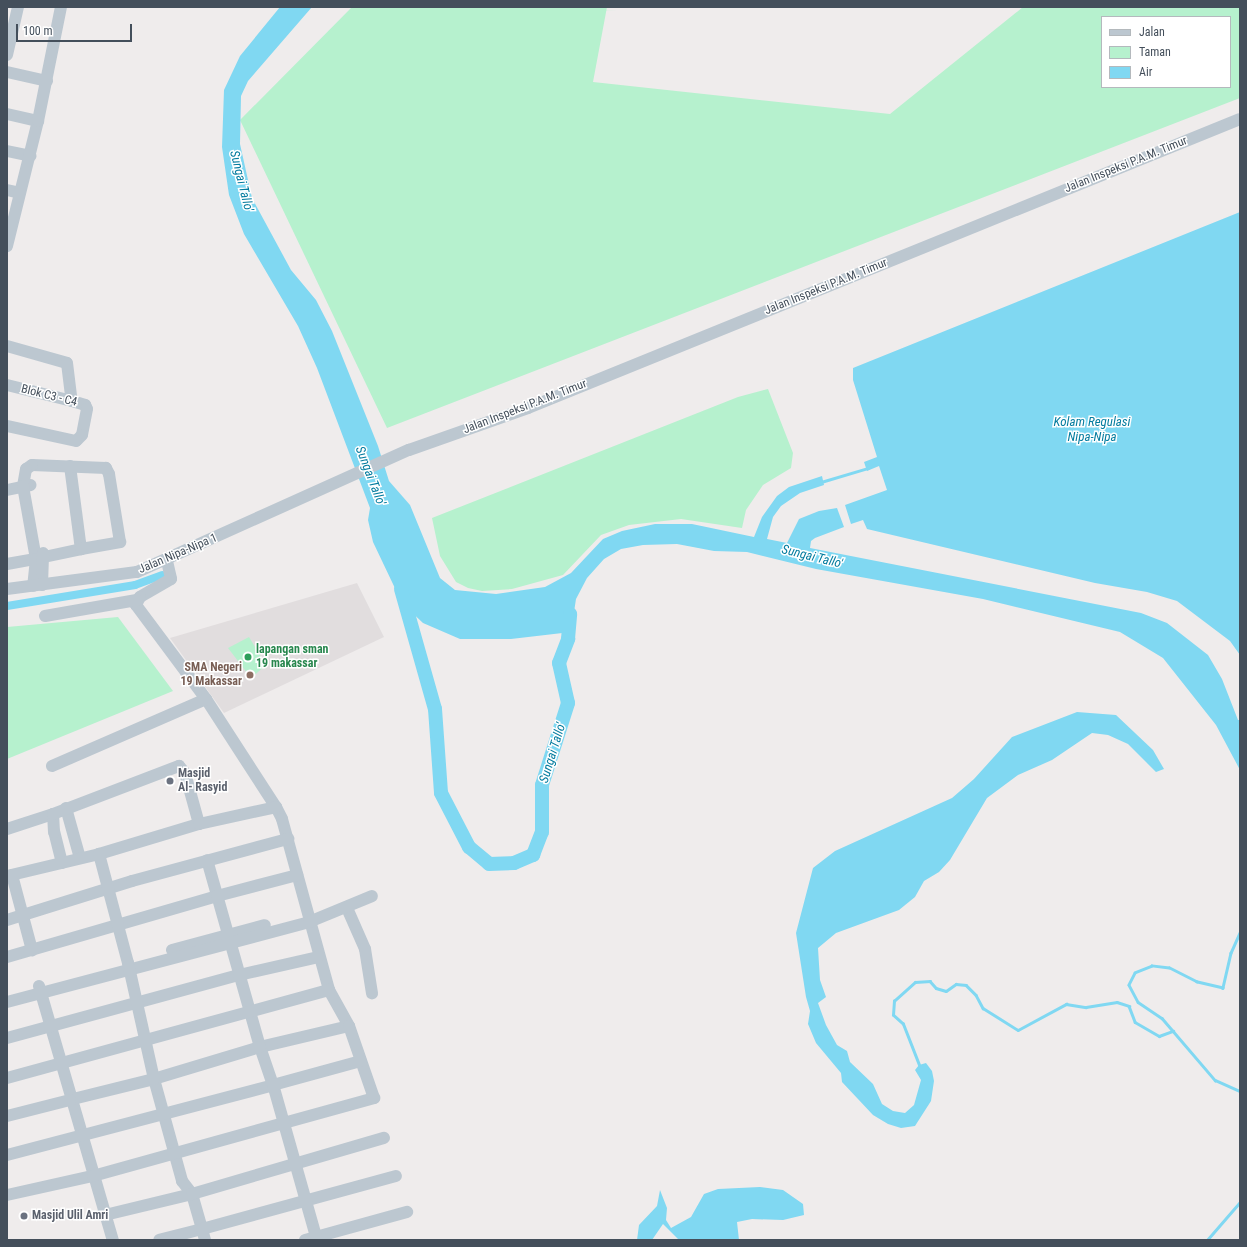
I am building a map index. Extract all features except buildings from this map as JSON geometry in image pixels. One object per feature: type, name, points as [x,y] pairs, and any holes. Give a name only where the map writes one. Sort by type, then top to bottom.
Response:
[{"type":"street","points":[[7,55],[18,7]]},
{"type":"street","points":[[7,246],[9,229],[30,156],[62,7]]},
{"type":"street","points":[[7,72],[47,81]]},
{"type":"street","points":[[7,114],[38,121]]},
{"type":"street","name":"Jalan Inspeksi P.A.M. Timur","points":[[337,480],[409,450],[528,408],[1240,119]]},
{"type":"street","points":[[7,150],[30,156]]},
{"type":"street","points":[[7,190],[20,193]]},
{"type":"street","points":[[7,346],[67,363],[72,401]]},
{"type":"street","name":"Blok C3 - C4","points":[[7,385],[72,401],[86,407],[82,435],[79,440],[72,441],[7,426]]},
{"type":"street","points":[[7,564],[40,558],[82,549],[119,543],[121,540],[108,469],[97,466],[29,466],[26,469],[26,482],[40,558],[38,586]]},
{"type":"street","points":[[70,466],[82,549]]},
{"type":"street","name":"Jalan Nipa-Nipa 1","points":[[7,590],[120,576],[167,561],[337,480]]},
{"type":"street","points":[[7,490],[26,482]]},
{"type":"street","points":[[46,616],[137,600],[171,579],[167,561]]},
{"type":"street","points":[[7,1196],[93,1176],[174,1152],[284,1124],[374,1098],[349,1026],[329,990],[318,957],[288,839],[276,807],[206,699],[139,609],[137,600]]},
{"type":"street","points":[[52,766],[206,699]]},
{"type":"street","points":[[7,829],[53,814],[181,766],[199,824]]},
{"type":"street","points":[[32,950],[10,876],[99,854],[199,824],[276,807]]},
{"type":"street","points":[[66,808],[80,858]]},
{"type":"street","points":[[53,814],[54,832],[62,863]]},
{"type":"street","points":[[7,920],[109,888],[288,839]]},
{"type":"street","points":[[99,854],[109,888],[137,1002],[144,1040],[154,1079],[165,1113],[182,1181],[192,1194],[203,1235]]},
{"type":"street","points":[[207,860],[239,975],[273,1085],[306,1201],[313,1239],[407,1212]]},
{"type":"street","points":[[7,957],[217,896],[296,875]]},
{"type":"street","points":[[7,994],[40,989],[347,908],[372,896]]},
{"type":"street","points":[[347,908],[365,950],[372,993]]},
{"type":"street","points":[[7,1038],[239,975],[318,957]]},
{"type":"street","points":[[7,1002],[40,989]]},
{"type":"street","points":[[40,989],[112,1240]]},
{"type":"street","points":[[7,1078],[250,1010],[329,990]]},
{"type":"street","points":[[7,1116],[154,1079],[260,1047],[349,1026]]},
{"type":"street","points":[[7,1155],[361,1061]]},
{"type":"street","points":[[105,1215],[192,1194],[384,1138]]},
{"type":"street","points":[[159,1240],[203,1235],[306,1201],[396,1176]]},
{"type":"shaded area","name":"SMA Negeri 19 Makassar","points":[[357,583],[384,637],[224,713],[170,638]]},
{"type":"green space","points":[[352,7],[607,7],[593,82],[890,114],[1023,7],[1240,7],[1240,98],[387,428],[240,120]]},
{"type":"green space","points":[[768,389],[793,453],[791,468],[763,485],[746,510],[742,528],[681,519],[629,525],[601,535],[563,575],[512,589],[482,591],[468,588],[456,582],[440,556],[432,518],[738,397]]},
{"type":"green space","points":[[118,617],[173,691],[7,759],[7,627]]},
{"type":"green space","name":"lapangan sman 19 makassar","points":[[249,637],[266,665],[251,678],[228,648]]},
{"type":"water","points":[[280,7],[312,7],[248,81],[241,96],[240,144],[252,198],[291,270],[316,300],[332,331],[378,446],[389,481],[410,505],[440,578],[455,590],[496,594],[545,587],[571,573],[603,539],[622,531],[655,524],[692,524],[754,537],[762,517],[777,496],[789,487],[822,476],[824,485],[800,493],[781,506],[773,517],[767,539],[787,543],[799,519],[819,511],[837,508],[844,527],[815,538],[811,541],[810,548],[1141,613],[1167,623],[1208,655],[1222,679],[1238,720],[1240,720],[1240,770],[1216,725],[1163,658],[1120,632],[983,599],[816,569],[747,552],[714,551],[677,544],[643,545],[621,549],[604,559],[587,578],[576,599],[571,632],[511,639],[460,639],[423,623],[402,603],[373,542],[368,520],[370,508],[317,368],[298,326],[244,234],[229,195],[222,147],[224,90],[240,56]]},
{"type":"water","name":"Kolam Regulasi Nipa-Nipa","points":[[1240,212],[1240,655],[1230,641],[1177,601],[1147,592],[1095,583],[867,529],[863,520],[851,524],[845,505],[887,490],[879,466],[867,471],[864,462],[877,457],[853,380],[853,368]]},
{"type":"water","points":[[1077,712],[1116,715],[1153,750],[1164,769],[1156,772],[1128,744],[1108,735],[1092,733],[1052,760],[1018,775],[987,798],[950,860],[939,872],[924,881],[915,897],[899,910],[836,933],[818,948],[820,980],[826,997],[818,1003],[826,1025],[837,1045],[847,1051],[850,1062],[873,1084],[882,1104],[893,1111],[905,1113],[914,1105],[921,1080],[915,1070],[919,1065],[926,1063],[932,1071],[934,1081],[931,1101],[915,1126],[901,1128],[888,1124],[873,1115],[842,1082],[841,1073],[816,1043],[808,1024],[810,1011],[806,997],[796,933],[813,868],[835,851],[952,798],[974,779],[1012,737]]},
{"type":"water","points":[[760,1187],[783,1190],[803,1204],[804,1215],[783,1220],[752,1219],[737,1222],[739,1240],[679,1240],[663,1224],[652,1240],[637,1240],[639,1225],[657,1206],[660,1190],[667,1208],[666,1220],[671,1228],[691,1217],[704,1194],[718,1189]]},
{"type":"waterway","points":[[821,482],[868,468]]},
{"type":"waterway","points":[[7,606],[135,585],[162,575]]},
{"type":"waterway","name":"Sungai Tallo'","points":[[401,589],[435,709],[441,793],[469,847],[489,864],[514,863],[533,855],[542,832],[542,785],[568,703],[559,663],[568,639],[570,614]]},
{"type":"waterway","points":[[1240,933],[1231,953],[1223,988],[1197,982],[1169,968],[1152,966],[1135,973],[1129,985],[1138,1002],[1162,1018],[1215,1080],[1240,1091]]},
{"type":"waterway","points":[[919,1065],[903,1024],[893,1015],[894,1001],[915,982],[930,981],[936,988],[946,991],[956,984],[966,985],[976,995],[983,1008],[1018,1030],[1066,1004],[1086,1007],[1117,1002],[1129,1006],[1135,1022],[1159,1036],[1173,1031]]},
{"type":"waterway","points":[[1207,1240],[1240,1202]]},
{"type":"place","name":"lapangan sman 19 makassar","points":[[248,657]]},
{"type":"place","name":"SMA Negeri 19 Makassar","points":[[250,675]]},
{"type":"place","name":"Masjid Al- Rasyid","points":[[170,781]]},
{"type":"place","name":"Masjid Ulil Amri","points":[[24,1216]]}]
